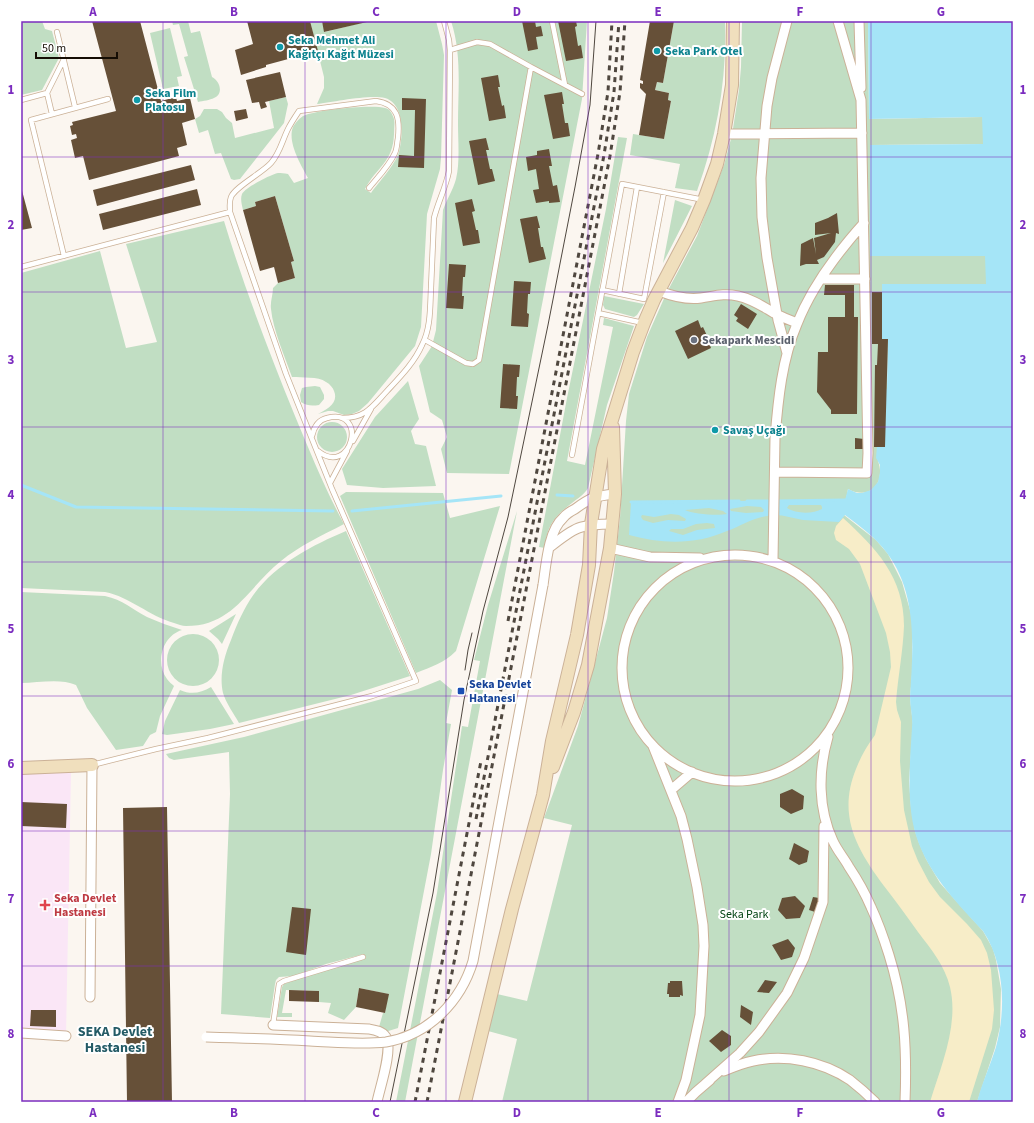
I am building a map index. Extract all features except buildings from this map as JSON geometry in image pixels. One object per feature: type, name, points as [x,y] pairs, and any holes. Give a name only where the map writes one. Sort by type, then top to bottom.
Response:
[{"type":"main road","points":[[465,1102],[500,959],[543,795],[552,741],[578,635],[589,566],[592,524],[603,449],[633,352],[644,323],[692,228],[717,164],[724,134],[732,85],[734,21]]},
{"type":"main road","points":[[543,795],[574,712],[588,665],[610,548],[615,494],[613,414]]},
{"type":"main road","points":[[21,768],[92,765]]},
{"type":"street","points":[[787,21],[769,92],[761,178],[762,217],[767,258],[776,314],[787,354]]},
{"type":"street","points":[[838,21],[861,100]]},
{"type":"street","points":[[774,472],[867,473],[868,453],[865,279],[859,21]]},
{"type":"street","points":[[724,134],[862,133]]},
{"type":"street","points":[[773,560],[776,422],[787,354],[797,323],[821,279],[845,244],[864,223]]},
{"type":"street","points":[[821,279],[865,279]]},
{"type":"street","points":[[659,291],[682,298],[701,298],[720,294],[738,296],[752,300],[776,314],[797,323]]},
{"type":"street","points":[[206,1037],[358,1043],[387,1042],[407,1036],[429,1025],[448,1008],[457,997],[473,961],[554,531],[562,518],[584,502],[596,496],[615,494]]},
{"type":"street","points":[[550,548],[569,532],[578,528],[592,524],[613,524]]},
{"type":"street","points":[[610,548],[650,557],[707,558]]},
{"type":"street","points":[[686,1102],[740,1054],[760,1032],[787,993],[804,958],[822,907],[825,834],[821,792],[822,760],[830,730],[841,703],[847,677],[846,646],[842,631],[830,605],[819,589],[800,573],[787,565],[753,554],[733,554],[707,558],[682,569],[649,594],[640,606],[624,634],[620,665],[621,685],[628,710],[641,729],[662,753],[676,764],[692,772],[711,779],[734,783],[763,780],[795,765],[815,749],[830,730]]},
{"type":"street","points":[[651,741],[671,790],[687,839],[698,887],[703,925],[704,941],[700,1015],[686,1080],[678,1102]]},
{"type":"street","points":[[90,996],[92,765]]},
{"type":"street","points":[[671,790],[692,772]]},
{"type":"street","points":[[824,811],[833,842],[851,870],[871,907],[896,980],[904,1018],[906,1053],[905,1102]]},
{"type":"street","points":[[273,1025],[369,1029],[381,1032],[386,1038],[388,1046],[377,1102]]},
{"type":"street","points":[[21,1033],[66,1036]]},
{"type":"street","points":[[705,1084],[737,1065],[753,1061],[783,1059],[802,1060],[820,1065],[838,1073],[859,1087],[875,1102]]},
{"type":"lane","points":[[312,438],[316,425],[324,419],[334,416],[353,418],[362,415],[374,405],[406,369],[425,340],[429,321],[434,218],[449,171],[450,50],[444,21]]},
{"type":"lane","points":[[552,21],[565,85]]},
{"type":"lane","points":[[57,32],[75,107]]},
{"type":"lane","points":[[450,50],[477,42],[490,44],[582,94]]},
{"type":"lane","points":[[52,114],[47,93],[64,59]]},
{"type":"lane","points":[[425,340],[466,363],[473,364],[479,360],[531,67]]},
{"type":"lane","points":[[21,100],[47,93]]},
{"type":"lane","points":[[64,256],[31,120],[108,99]]},
{"type":"lane","points":[[92,765],[208,738],[372,696],[416,682],[330,483],[286,374],[230,212],[229,205],[231,197],[235,191],[259,174],[278,154],[287,130],[299,111],[376,101],[389,105],[395,111],[398,120],[396,151],[391,160],[369,188]]},
{"type":"lane","points":[[572,455],[622,184],[704,200]]},
{"type":"lane","points":[[619,294],[637,187]]},
{"type":"lane","points":[[602,290],[644,299],[664,192]]},
{"type":"lane","points":[[21,267],[230,212]]},
{"type":"lane","points":[[598,313],[644,323]]},
{"type":"lane","points":[[330,483],[374,405]]},
{"type":"lane","points":[[317,450],[324,456],[332,457],[344,453],[351,445],[353,434],[349,424],[342,418]]},
{"type":"lane","points":[[273,1025],[279,984],[284,981],[363,956]]},
{"type":"shaded area","name":"Seka Devlet Hastanesi","points":[[71,772],[66,1036],[21,1036],[21,774]]},
{"type":"green space","points":[[21,21],[42,21],[45,29],[52,31],[59,58],[42,90],[21,95]]},
{"type":"green space","points":[[172,21],[188,21],[191,33],[200,31],[212,77],[217,81],[220,88],[219,94],[214,98],[198,102],[184,57],[188,56],[179,24],[173,25]]},
{"type":"green space","points":[[310,21],[322,21],[325,32],[369,21],[436,21],[444,55],[441,158],[440,169],[427,214],[421,327],[415,346],[368,403],[359,411],[344,415],[333,411],[318,414],[334,402],[334,390],[323,380],[292,377],[277,334],[271,309],[273,288],[278,283],[295,278],[291,262],[294,261],[275,196],[255,202],[256,206],[243,210],[241,200],[241,196],[244,191],[274,174],[288,174],[294,183],[308,178],[293,146],[292,133],[293,127],[298,121],[303,116],[309,114],[357,107],[385,108],[391,112],[394,122],[393,144],[388,158],[365,189],[371,193],[390,168],[399,152],[402,129],[401,121],[392,101],[385,98],[370,97],[317,104],[324,88],[324,77]]},
{"type":"green space","points":[[451,21],[587,21],[582,99],[509,474],[447,473],[441,449],[447,437],[442,420],[430,412],[419,366],[432,346],[436,330],[443,210],[455,183],[458,166],[458,59],[457,46]]},
{"type":"green space","points":[[674,21],[725,21],[724,65],[719,108],[710,150],[697,191],[675,188],[680,164],[630,155],[633,134],[664,139],[671,101],[668,100],[669,93],[655,90],[657,82],[663,83]]},
{"type":"green space","name":"Seka Park","points":[[742,21],[868,21],[869,119],[983,117],[984,144],[870,145],[870,256],[986,256],[986,284],[882,339],[888,339],[887,389],[878,461],[880,476],[878,483],[869,491],[863,493],[848,489],[844,515],[876,540],[888,554],[902,582],[912,617],[912,675],[910,698],[913,725],[909,781],[915,831],[926,859],[940,883],[983,931],[993,949],[1001,989],[1000,1027],[995,1048],[977,1102],[502,1102],[517,1039],[488,1031],[497,994],[527,1001],[572,825],[544,818],[578,726],[607,618],[620,518],[629,394],[647,337],[666,294],[697,236],[724,165],[732,135],[739,90]]},
{"type":"green space","points":[[170,28],[182,76],[177,77],[179,86],[163,89],[150,33]]},
{"type":"green space","points":[[286,97],[288,104],[284,123],[240,179],[231,179],[221,153],[215,154],[208,130],[199,133],[195,119],[200,116],[204,109],[217,109],[222,112],[232,123],[235,138],[274,128],[269,101]]},
{"type":"green space","points":[[618,137],[627,138],[567,461],[585,465],[613,327],[603,325],[604,318],[634,326],[607,405],[588,488],[583,495],[556,517],[550,527],[545,548],[539,547],[567,398],[606,209]]},
{"type":"green space","points":[[675,200],[692,206],[663,263]]},
{"type":"green space","points":[[224,221],[248,295],[285,392],[330,497],[344,524],[295,550],[269,571],[239,603],[228,612],[216,620],[203,624],[186,626],[174,623],[156,616],[123,598],[105,592],[21,588],[21,273],[100,251],[126,348],[157,342],[126,244]]},
{"type":"green space","points":[[604,296],[644,304],[634,317],[605,309],[603,305]]},
{"type":"green space","points":[[408,381],[419,419],[411,431],[415,444],[426,446],[436,486],[383,488],[347,485],[342,469],[375,417]]},
{"type":"green space","points":[[315,386],[320,387],[324,395],[324,399],[319,405],[314,406],[301,402],[300,395],[302,388]]},
{"type":"green space","points":[[332,422],[342,427],[347,437],[342,447],[332,452],[322,447],[317,437],[322,427]]},
{"type":"green space","points":[[346,492],[443,493],[450,518],[500,506],[456,651],[442,662],[416,673],[340,496]]},
{"type":"green space","points":[[517,511],[405,1102],[396,1102],[437,893],[462,726],[468,727],[480,661],[474,660],[488,605]]},
{"type":"green space","points":[[346,531],[410,676],[351,695],[239,723],[228,705],[223,693],[222,673],[228,646],[247,605],[263,583],[285,564],[308,549]]},
{"type":"green space","points":[[21,592],[105,596],[122,602],[147,617],[182,630],[175,633],[170,638],[162,651],[161,665],[163,673],[174,686],[160,716],[156,732],[150,735],[143,746],[116,750],[87,708],[76,685],[56,681],[21,683]]},
{"type":"green space","points":[[236,614],[222,644],[209,631]]},
{"type":"green space","points":[[193,634],[207,638],[215,646],[219,660],[215,674],[207,682],[193,686],[179,682],[171,674],[167,660],[171,646],[179,638]]},
{"type":"green space","points":[[440,680],[452,690],[446,723],[451,724],[431,854],[398,1028],[382,1033],[379,1027],[383,1013],[385,1013],[388,994],[359,988],[356,1007],[344,1020],[328,1013],[331,1003],[319,1002],[319,991],[286,990],[282,1013],[292,1013],[292,1017],[277,1017],[282,987],[284,984],[310,974],[366,958],[364,954],[326,964],[294,976],[279,977],[275,984],[270,1018],[221,1014],[230,794],[229,752],[174,760],[169,758],[166,754],[244,737],[418,689]]},
{"type":"green space","points":[[211,687],[234,724],[167,735],[162,734],[165,721],[180,690],[196,693]]},
{"type":"sand","points":[[843,518],[877,552],[886,565],[899,593],[903,609],[904,626],[896,702],[901,722],[900,761],[904,810],[912,846],[929,882],[940,897],[981,940],[987,953],[991,970],[994,1010],[992,1029],[969,1102],[930,1102],[944,1060],[951,1031],[952,1001],[948,979],[937,958],[866,859],[858,845],[849,817],[851,786],[860,760],[875,735],[891,667],[886,633],[860,564],[849,549],[836,540],[834,533],[836,526]]},
{"type":"water","points":[[868,21],[1013,21],[1013,1102],[977,1102],[996,1047],[1001,1018],[1002,988],[996,958],[983,931],[955,901],[931,869],[919,844],[915,830],[910,801],[912,723],[910,697],[912,660],[911,622],[909,604],[904,586],[897,569],[887,553],[873,537],[845,515],[839,522],[803,520],[780,515],[772,515],[756,518],[715,536],[691,541],[678,542],[654,540],[629,535],[631,502],[845,500],[848,489],[857,493],[862,493],[871,490],[878,482],[880,465],[876,458],[877,446],[885,389],[887,389],[888,339],[882,339],[882,284],[986,284],[985,256],[870,256],[870,145],[983,144],[982,117],[869,119]],"holes":[[[789,505],[821,505],[822,507],[822,509],[818,511],[804,513],[787,508]],[[747,506],[761,507],[764,510],[763,512],[746,513],[731,511],[730,509]],[[709,508],[723,511],[727,514],[718,515],[693,513],[685,510]],[[671,514],[679,515],[686,519],[685,521],[668,520],[653,523],[643,520],[641,517],[642,515],[654,517]],[[707,523],[714,524],[715,528],[697,530],[683,535],[669,531],[671,529],[683,529],[696,524]]]},
{"type":"waterway","points":[[21,485],[76,507],[333,511]]},
{"type":"waterway","points":[[557,495],[573,496]]},
{"type":"waterway","points":[[352,511],[501,496]]},
{"type":"waterway","points":[[775,501],[846,500]]},
{"type":"waterway","points":[[631,502],[739,501]]},
{"type":"waterway","points":[[747,501],[769,501]]},
{"type":"tram line","points":[[390,1102],[433,893],[464,700],[483,611],[508,517],[575,187],[590,105],[596,21]]},
{"type":"tram line","points":[[465,670],[472,633]]},
{"type":"railway","points":[[508,621],[598,154],[608,92],[612,21]]},
{"type":"railway","points":[[476,819],[604,155],[614,92],[619,21]]},
{"type":"railway","points":[[427,1102],[610,156],[620,92],[625,21]]},
{"type":"railway","points":[[415,1102],[481,761]]},
{"type":"place","name":"Seka Mehmet Ali Kağıtçı Kağıt Müzesi","points":[[280,47]]},
{"type":"place","name":"Seka Park Otel","points":[[657,51]]},
{"type":"place","name":"Seka Film Platosu","points":[[137,100]]},
{"type":"place","name":"Sekapark Mescidi","points":[[694,340]]},
{"type":"place","name":"Savaş Uçağı","points":[[715,430]]},
{"type":"place","name":"Seka Devlet Hatanesi","points":[[461,691]]},
{"type":"place","name":"Seka Devlet Hastanesi","points":[[45,905]]},
{"type":"district","name":"SEKA Devlet Hastanesi","points":[[115,1040]]}]
